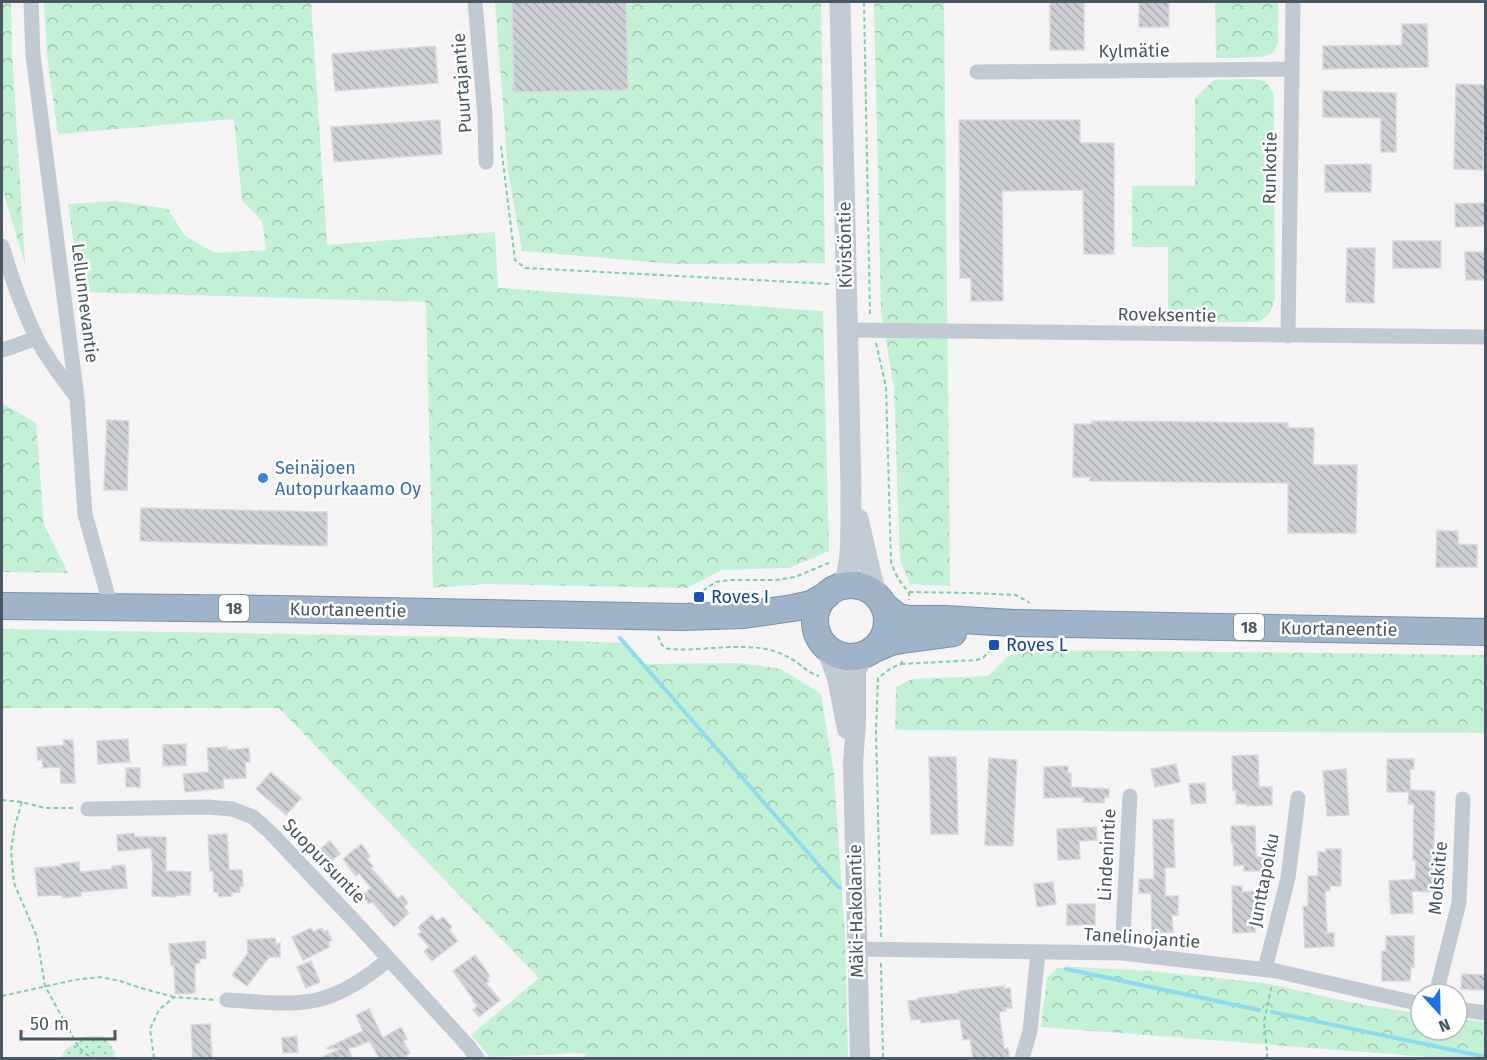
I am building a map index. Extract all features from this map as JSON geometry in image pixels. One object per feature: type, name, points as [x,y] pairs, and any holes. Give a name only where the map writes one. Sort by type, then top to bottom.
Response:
[{"type":"highway","points":[[821,638],[816,622],[820,603],[835,590],[852,585],[870,590],[908,629]]},
{"type":"highway","name":"Kuortaneentie","points":[[2,606],[688,617],[744,615],[793,608],[811,604],[835,590]]},
{"type":"highway","points":[[868,652],[879,643],[887,625],[887,614],[880,600]]},
{"type":"highway","name":"Kuortaneentie","points":[[688,617],[797,626],[821,638]]},
{"type":"highway","name":"Kuortaneentie","points":[[868,652],[891,642],[908,629],[1013,623],[1485,632]]},
{"type":"highway","name":"18","points":[[821,638],[839,654],[856,656],[868,652]]},
{"type":"main road","name":"Kivistöntie","points":[[835,590],[846,578],[849,561],[851,489],[840,2]]},
{"type":"main road","name":"Kivistöntie","points":[[851,489],[872,579],[880,600]]},
{"type":"street","name":"Lellunnevantie","points":[[31,2],[33,55],[77,398],[86,514],[111,607]]},
{"type":"street","name":"Puurtajantie","points":[[475,2],[486,162]]},
{"type":"street","name":"Runkotie","points":[[1288,336],[1293,2]]},
{"type":"street","name":"Kylmätie","points":[[977,72],[1291,69]]},
{"type":"street","points":[[2,246],[9,271],[36,338],[77,398]]},
{"type":"street","name":"Roveksentie","points":[[848,330],[1485,337]]},
{"type":"street","points":[[2,350],[36,338]]},
{"type":"street","name":"Mäki-Hakolantie","points":[[821,638],[837,678],[853,763]]},
{"type":"street","name":"Mäki-Hakolantie","points":[[860,1059],[853,763],[856,723],[855,671],[868,652]]},
{"type":"street","name":"Lindenintie","points":[[1122,953],[1130,796]]},
{"type":"street","name":"Junttapolku","points":[[1270,970],[1288,878],[1298,798]]},
{"type":"street","name":"Molskitie","points":[[1439,982],[1459,903],[1463,799]]},
{"type":"street","name":"Suopursuntie","points":[[88,808],[207,807],[232,809],[253,817],[389,959],[469,1047],[477,1059]]},
{"type":"street","name":"Tanelinojantie","points":[[857,949],[1122,953],[1270,970],[1409,1001]]},
{"type":"street","points":[[1022,1059],[1030,1031],[1038,952]]},
{"type":"street","points":[[227,1000],[294,1003],[321,999],[371,975],[389,959]]},
{"type":"street","points":[[1469,1011],[1485,1013]]},
{"type":"path","points":[[864,2],[870,316],[886,387],[891,562],[895,574],[909,592],[1016,595],[1027,600],[1049,623]]},
{"type":"path","points":[[501,145],[515,260],[525,268],[846,285]]},
{"type":"path","points":[[688,617],[704,590],[716,582],[777,580],[795,577],[834,561],[849,561]]},
{"type":"path","points":[[901,664],[907,650],[909,592]]},
{"type":"path","points":[[654,617],[660,642],[666,648],[768,648],[811,673],[823,678],[837,678]]},
{"type":"path","points":[[883,1059],[876,731],[878,678],[901,664],[977,660],[984,657],[1013,623]]},
{"type":"path","points":[[2,801],[22,802],[45,808],[88,808]]},
{"type":"path","points":[[22,802],[15,825],[12,851],[14,883],[37,937],[45,986],[79,1048],[91,1059]]},
{"type":"path","points":[[1267,1059],[1264,1022],[1269,997],[1270,970]]},
{"type":"path","points":[[2,996],[74,980],[100,977],[174,998],[227,1000]]},
{"type":"path","points":[[154,1059],[150,1029],[159,1010],[174,998]]},
{"type":"green space","points":[[2,2],[11,2],[25,264],[2,188]]},
{"type":"green space","points":[[44,2],[311,2],[327,245],[495,232],[498,288],[823,311],[829,551],[789,568],[722,570],[687,588],[487,584],[433,588],[426,302],[81,292],[68,204],[116,201],[168,209],[185,236],[215,253],[266,250],[262,221],[242,200],[234,119],[58,134],[47,56]]},
{"type":"green space","points":[[495,2],[821,2],[825,263],[675,264],[522,251],[508,170]]},
{"type":"green space","points":[[874,2],[944,2],[950,586],[910,584],[900,560],[894,388],[881,312]]},
{"type":"green space","points":[[1215,2],[1278,2],[1278,43],[1274,52],[1262,57],[1216,58]]},
{"type":"green space","points":[[1214,80],[1265,81],[1274,94],[1275,299],[1270,313],[1259,322],[1168,322],[1168,247],[1132,247],[1132,186],[1195,186],[1195,98]]},
{"type":"green space","points":[[2,403],[36,423],[44,525],[68,573],[2,572]]},
{"type":"green space","points":[[2,629],[461,637],[623,643],[643,664],[739,663],[781,669],[821,694],[834,774],[845,936],[848,1058],[585,1058],[585,1053],[490,1057],[471,1035],[539,978],[279,708],[2,708]]},
{"type":"green space","points":[[1037,650],[1485,655],[1485,733],[895,730],[896,687],[912,679],[988,676],[1008,656]]},
{"type":"green space","points":[[1057,968],[1151,971],[1264,983],[1364,1005],[1409,1012],[1409,1042],[1469,1042],[1469,1020],[1485,1022],[1485,1058],[1442,1058],[1041,1027],[1047,978]]},
{"type":"green space","points":[[88,1036],[104,1036],[115,1052],[114,1058],[61,1058],[66,1049]]},
{"type":"building","points":[[512,2],[626,2],[628,90],[514,92]]},
{"type":"building","points":[[1050,2],[1084,2],[1084,50],[1050,50]]},
{"type":"building","points":[[1139,2],[1169,2],[1169,27],[1139,27]]},
{"type":"building","points":[[1402,24],[1427,24],[1428,67],[1323,69],[1323,46],[1402,45]]},
{"type":"building","points":[[435,46],[438,83],[335,91],[332,54]]},
{"type":"building","points":[[1456,84],[1485,85],[1483,170],[1454,169]]},
{"type":"building","points":[[1323,91],[1396,93],[1396,152],[1381,152],[1381,118],[1323,117]]},
{"type":"building","points":[[440,120],[442,154],[334,162],[331,127]]},
{"type":"building","points":[[959,120],[1080,120],[1080,143],[1114,143],[1114,254],[1084,254],[1083,190],[1002,191],[1003,301],[971,301],[971,278],[960,278]]},
{"type":"building","points":[[1371,164],[1371,192],[1325,192],[1325,165]]},
{"type":"building","points":[[1485,203],[1485,226],[1455,227],[1455,204]]},
{"type":"building","points":[[1393,241],[1441,241],[1441,268],[1393,268]]},
{"type":"building","points":[[1347,248],[1375,248],[1374,303],[1346,302]]},
{"type":"building","points":[[1465,252],[1485,252],[1485,280],[1466,280]]},
{"type":"building","points":[[107,420],[129,421],[127,490],[104,490]]},
{"type":"building","points":[[1092,421],[1288,423],[1288,428],[1314,428],[1313,465],[1357,465],[1356,533],[1288,533],[1288,483],[1090,481],[1090,477],[1073,477],[1074,424],[1092,424]]},
{"type":"building","points":[[141,508],[327,512],[327,546],[140,541]]},
{"type":"building","points":[[1437,531],[1458,531],[1458,544],[1477,545],[1477,567],[1436,567]]},
{"type":"building","points":[[128,739],[130,762],[98,764],[97,741]]},
{"type":"building","points":[[63,740],[73,740],[75,783],[61,783],[60,767],[43,768],[42,760],[38,760],[37,747],[64,745]]},
{"type":"building","points":[[186,744],[186,765],[163,766],[163,745]]},
{"type":"building","points":[[227,747],[227,750],[249,748],[250,762],[245,762],[246,778],[223,779],[224,788],[185,792],[183,774],[209,772],[207,748]]},
{"type":"building","points":[[1258,755],[1259,787],[1272,787],[1272,805],[1236,804],[1236,790],[1233,790],[1232,756]]},
{"type":"building","points":[[929,757],[956,757],[958,834],[931,834]]},
{"type":"building","points":[[989,758],[1017,760],[1013,846],[985,845]]},
{"type":"building","points":[[1387,759],[1414,759],[1414,769],[1410,769],[1410,790],[1435,791],[1433,875],[1437,875],[1436,892],[1412,891],[1413,913],[1391,914],[1389,881],[1415,879],[1416,860],[1413,860],[1414,804],[1408,804],[1409,792],[1387,792]]},
{"type":"building","points":[[1176,764],[1180,782],[1155,787],[1151,769]]},
{"type":"building","points":[[1068,766],[1068,773],[1071,773],[1071,787],[1109,789],[1109,797],[1105,797],[1104,803],[1083,802],[1084,797],[1044,798],[1044,767]]},
{"type":"building","points":[[126,768],[140,768],[140,787],[126,787]]},
{"type":"building","points":[[1346,769],[1349,815],[1327,816],[1323,771]]},
{"type":"building","points":[[271,772],[301,798],[286,815],[256,789]]},
{"type":"building","points":[[1205,783],[1206,803],[1191,804],[1189,784]]},
{"type":"building","points":[[1173,819],[1175,867],[1165,868],[1165,896],[1178,896],[1178,915],[1172,915],[1173,932],[1152,933],[1151,893],[1139,893],[1139,879],[1154,879],[1153,820]]},
{"type":"building","points":[[1231,826],[1255,826],[1256,857],[1264,856],[1265,871],[1244,871],[1244,865],[1234,866]]},
{"type":"building","points":[[1096,827],[1097,840],[1079,841],[1080,859],[1058,860],[1057,829]]},
{"type":"building","points":[[134,833],[135,837],[166,837],[166,871],[191,872],[190,895],[152,896],[151,848],[118,851],[117,835]]},
{"type":"building","points":[[227,834],[229,870],[242,870],[243,886],[240,886],[240,892],[231,893],[232,896],[219,897],[218,892],[214,892],[213,871],[210,871],[208,835]]},
{"type":"building","points":[[330,841],[340,854],[324,867],[314,854]]},
{"type":"building","points":[[361,844],[370,856],[367,859],[373,866],[371,868],[398,899],[402,895],[408,903],[404,907],[409,913],[394,927],[372,902],[369,904],[362,896],[371,888],[359,873],[356,876],[343,859]]},
{"type":"building","points":[[1326,849],[1341,849],[1341,886],[1330,886],[1330,891],[1325,891],[1327,933],[1334,933],[1334,946],[1305,948],[1303,906],[1308,906],[1308,876],[1318,876],[1318,852],[1326,852]]},
{"type":"building","points":[[79,862],[80,872],[112,869],[112,866],[125,865],[127,888],[81,892],[81,896],[62,898],[62,895],[38,896],[35,868]]},
{"type":"building","points":[[1053,882],[1056,904],[1037,907],[1034,884]]},
{"type":"building","points":[[1232,886],[1242,886],[1242,892],[1255,891],[1255,932],[1233,933]]},
{"type":"building","points":[[1067,904],[1095,904],[1095,925],[1067,925]]},
{"type":"building","points":[[432,915],[437,921],[443,917],[452,927],[449,930],[458,941],[432,961],[424,951],[429,947],[418,934],[422,932],[418,927]]},
{"type":"building","points":[[311,928],[313,932],[322,928],[324,932],[327,930],[332,940],[328,942],[330,947],[303,960],[292,937]]},
{"type":"building","points":[[1386,936],[1414,936],[1414,967],[1411,967],[1410,981],[1382,981],[1382,951],[1386,951]]},
{"type":"building","points":[[275,938],[276,945],[280,943],[280,957],[270,956],[247,986],[232,975],[248,953],[247,940]]},
{"type":"building","points":[[205,941],[206,958],[199,959],[200,963],[195,964],[195,993],[175,994],[174,964],[171,965],[169,944]]},
{"type":"building","points":[[475,955],[490,976],[486,983],[500,1000],[479,1017],[473,1010],[477,1006],[474,1000],[453,971]]},
{"type":"building","points":[[311,961],[320,982],[306,988],[297,967]]},
{"type":"building","points":[[1462,974],[1485,975],[1485,990],[1469,989],[1469,982],[1461,982]]},
{"type":"building","points":[[1004,986],[1004,989],[1010,988],[1012,1008],[999,1012],[1004,1049],[1008,1048],[1010,1059],[973,1059],[970,1039],[963,1040],[960,1019],[921,1023],[921,1019],[911,1020],[908,1001],[959,993],[959,991]]},
{"type":"building","points":[[369,1009],[383,1038],[401,1027],[407,1039],[403,1041],[410,1053],[401,1059],[380,1059],[369,1041],[348,1048],[353,1059],[318,1059],[342,1048],[327,1048],[363,1031],[356,1015]]},
{"type":"building","points":[[210,1024],[212,1059],[193,1059],[191,1025]]},
{"type":"building","points":[[297,1036],[298,1052],[283,1053],[282,1038]]},
{"type":"waterway","points":[[620,638],[840,888]]},
{"type":"waterway","points":[[1066,969],[1259,1010]]},
{"type":"waterway","points":[[1272,1012],[1486,1057]]},
{"type":"place","name":"Seinäjoen Autopurkaamo Oy","points":[[263,478]]},
{"type":"place","name":"Roves I","points":[[699,597]]},
{"type":"place","name":"Roves L","points":[[994,645]]}]
